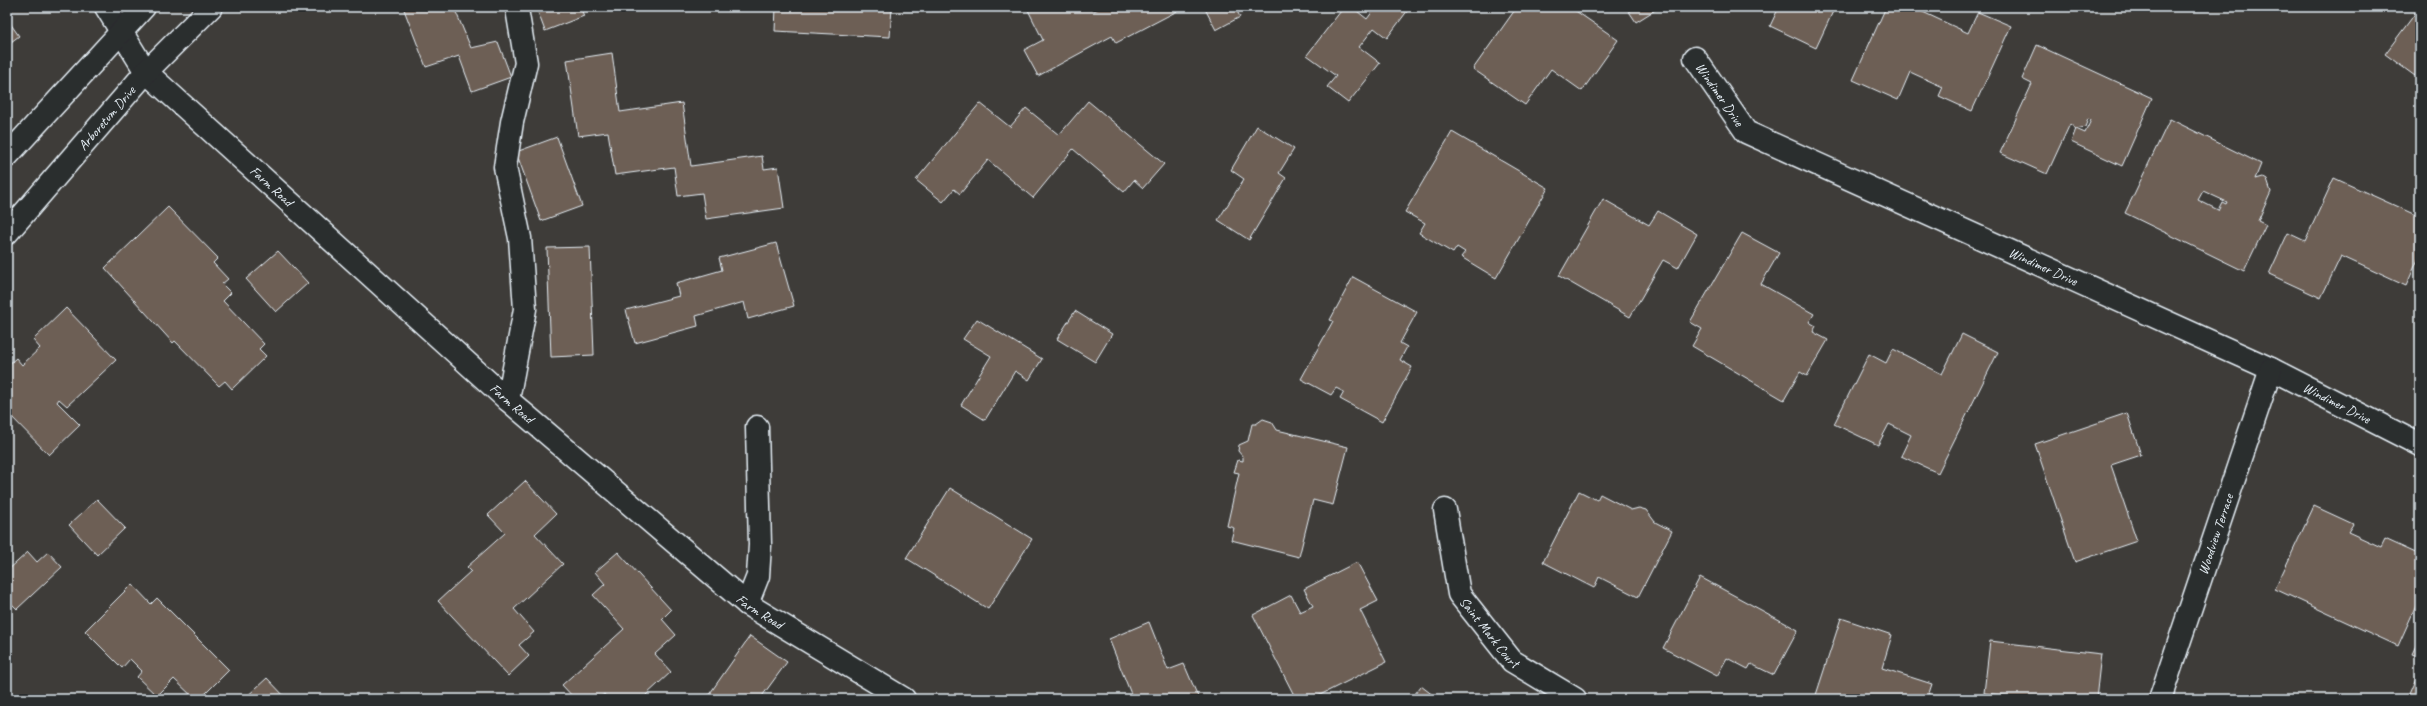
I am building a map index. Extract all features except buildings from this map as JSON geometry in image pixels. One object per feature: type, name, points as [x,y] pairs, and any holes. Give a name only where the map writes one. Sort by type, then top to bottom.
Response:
[{"type":"street","name":"Farm Road","points":[[106,7],[122,29],[146,72],[508,400],[747,604],[904,699]]},
{"type":"street","points":[[7,156],[122,29],[144,7]]},
{"type":"street","name":"Arboretum Drive","points":[[7,233],[146,72],[212,7]]},
{"type":"street","points":[[508,400],[525,310],[520,238],[506,167],[512,122],[526,63],[517,9]]},
{"type":"street","name":"Windimer Drive","points":[[1695,58],[1746,132],[2271,370],[2420,445]]},
{"type":"street","name":"Woodview Terrace","points":[[2160,699],[2271,370]]},
{"type":"street","points":[[747,604],[758,576],[760,545],[757,427]]},
{"type":"street","name":"Saint Mark Court","points":[[1445,510],[1459,594],[1512,660],[1575,699]]}]
